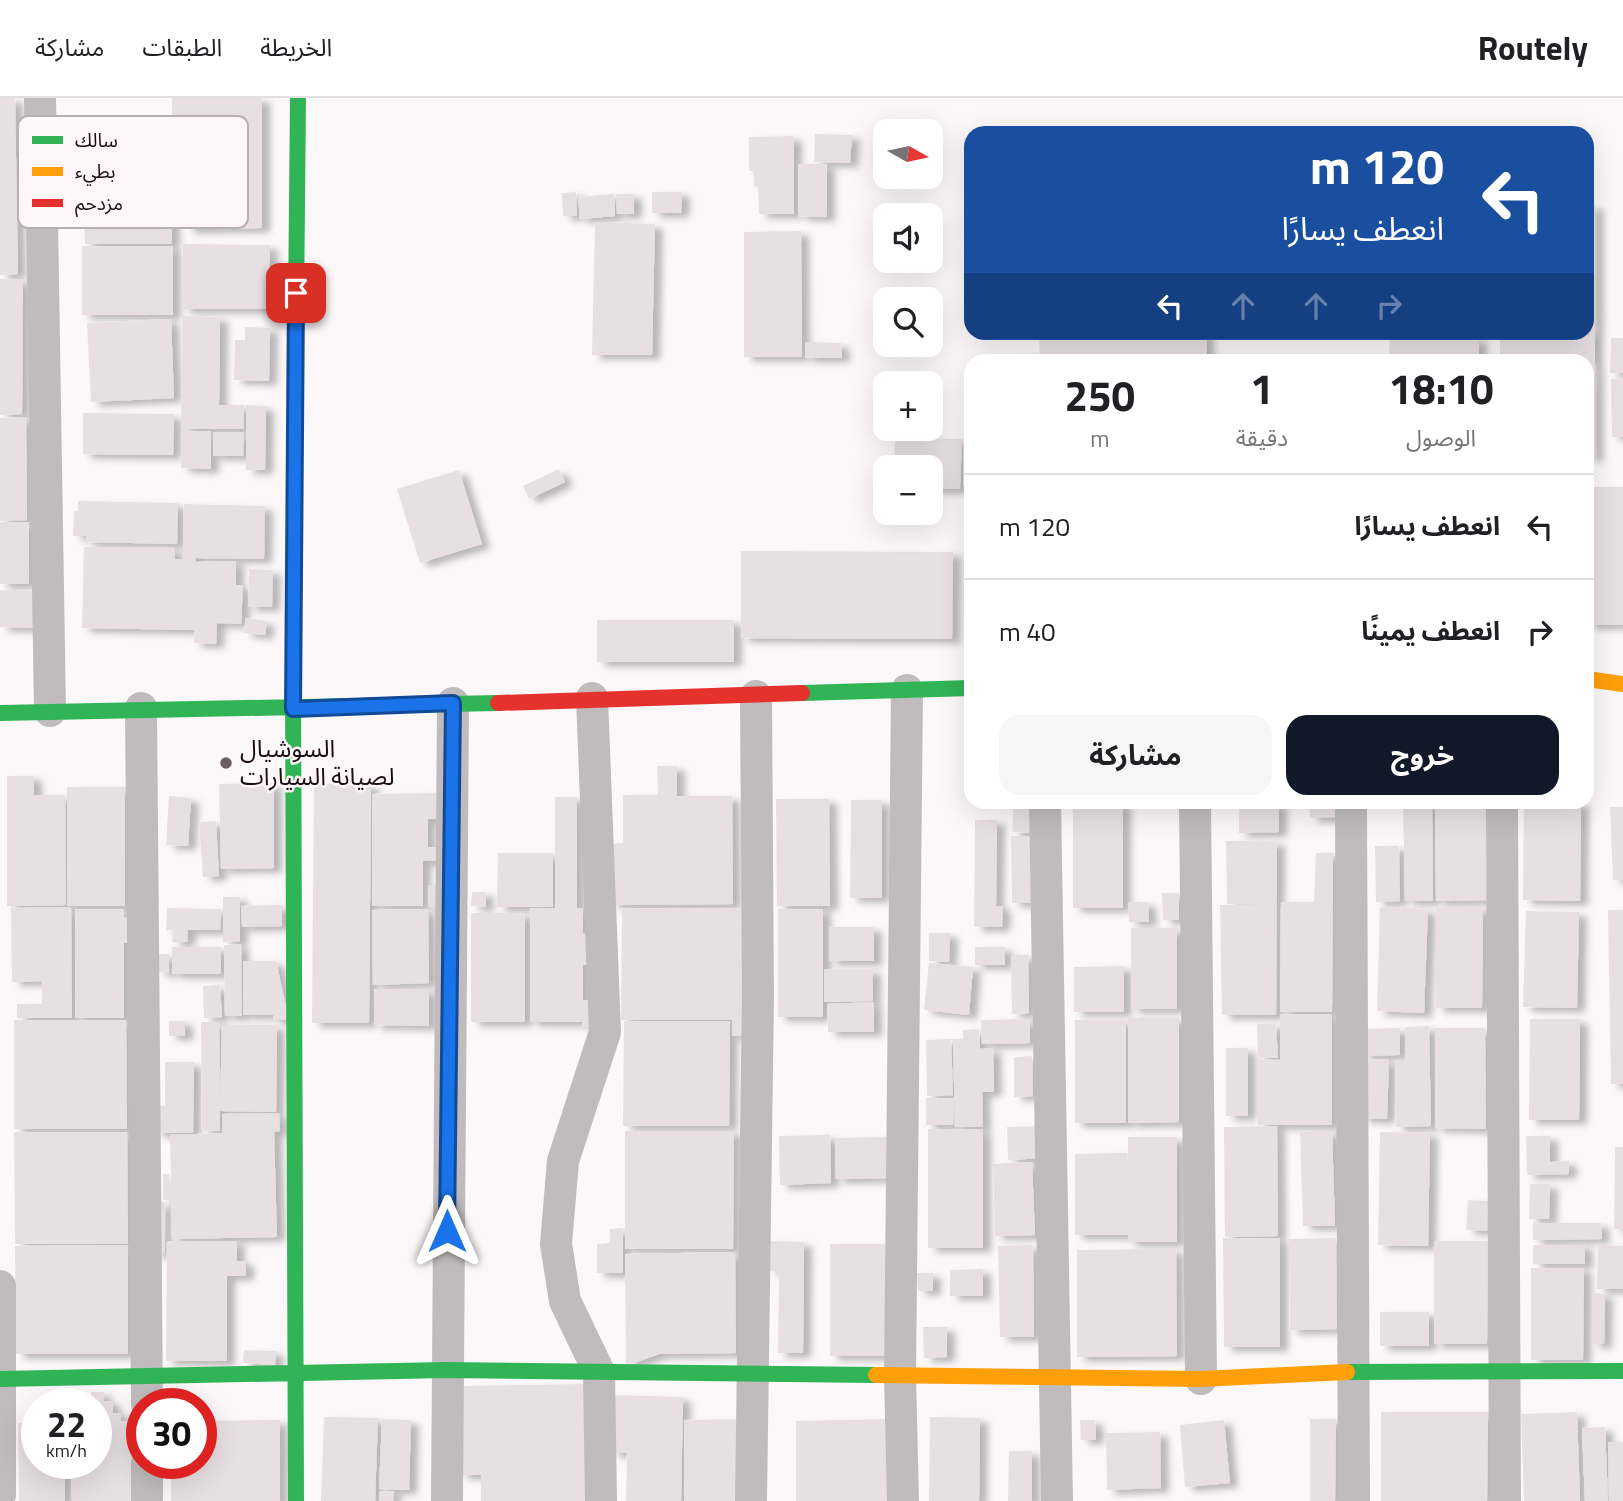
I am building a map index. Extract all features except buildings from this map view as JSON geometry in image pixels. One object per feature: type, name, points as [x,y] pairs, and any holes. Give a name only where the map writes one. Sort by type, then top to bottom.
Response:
[{"type":"street","points":[[40,98],[40,116]]},
{"type":"street","points":[[296,1501],[293,709],[298,98]]},
{"type":"street","points":[[42,228],[50,711]]},
{"type":"street","points":[[1594,680],[1623,684]]},
{"type":"street","points":[[0,713],[141,708],[293,709],[964,688]]},
{"type":"street","points":[[903,1501],[900,1376],[907,690]]},
{"type":"street","points":[[751,1501],[750,1376],[758,996],[756,696]]},
{"type":"street","points":[[592,698],[605,1031],[562,1161],[556,1244],[565,1301],[598,1372],[601,1501]]},
{"type":"street","points":[[447,1501],[453,703]]},
{"type":"street","points":[[141,708],[147,1388]]},
{"type":"street","points":[[1045,809],[1057,1501]]},
{"type":"street","points":[[1195,809],[1201,1379]]},
{"type":"street","points":[[1351,809],[1354,1501]]},
{"type":"street","points":[[1502,809],[1506,1501]]},
{"type":"street","points":[[0,1286],[0,1495]]},
{"type":"street","points":[[163,1388],[295,1371],[446,1370],[750,1376],[1201,1379],[1352,1372],[1623,1371]]},
{"type":"street","points":[[1,1379],[126,1388]]},
{"type":"street","points":[[147,1479],[147,1501]]},
{"type":"traffic: fast","points":[[295,412],[298,98]]},
{"type":"traffic: fast","points":[[293,678],[296,1501]]},
{"type":"traffic: fast","points":[[802,693],[964,688]]},
{"type":"traffic: fast","points":[[0,713],[498,703]]},
{"type":"traffic: fast","points":[[0,1379],[446,1370],[876,1375]]},
{"type":"traffic: fast","points":[[1347,1372],[1623,1371]]},
{"type":"traffic: slow","points":[[293,678],[295,412]]},
{"type":"traffic: slow","points":[[1594,680],[1623,684]]},
{"type":"traffic: slow","points":[[876,1375],[1201,1379],[1347,1372]]},
{"type":"traffic: jam","points":[[498,703],[802,693]]},
{"type":"place","name":"السوشيال لصيانة السيارات","points":[[226,763]]},
{"type":"route","points":[[296,293],[293,709],[453,703],[447,1231]]}]
